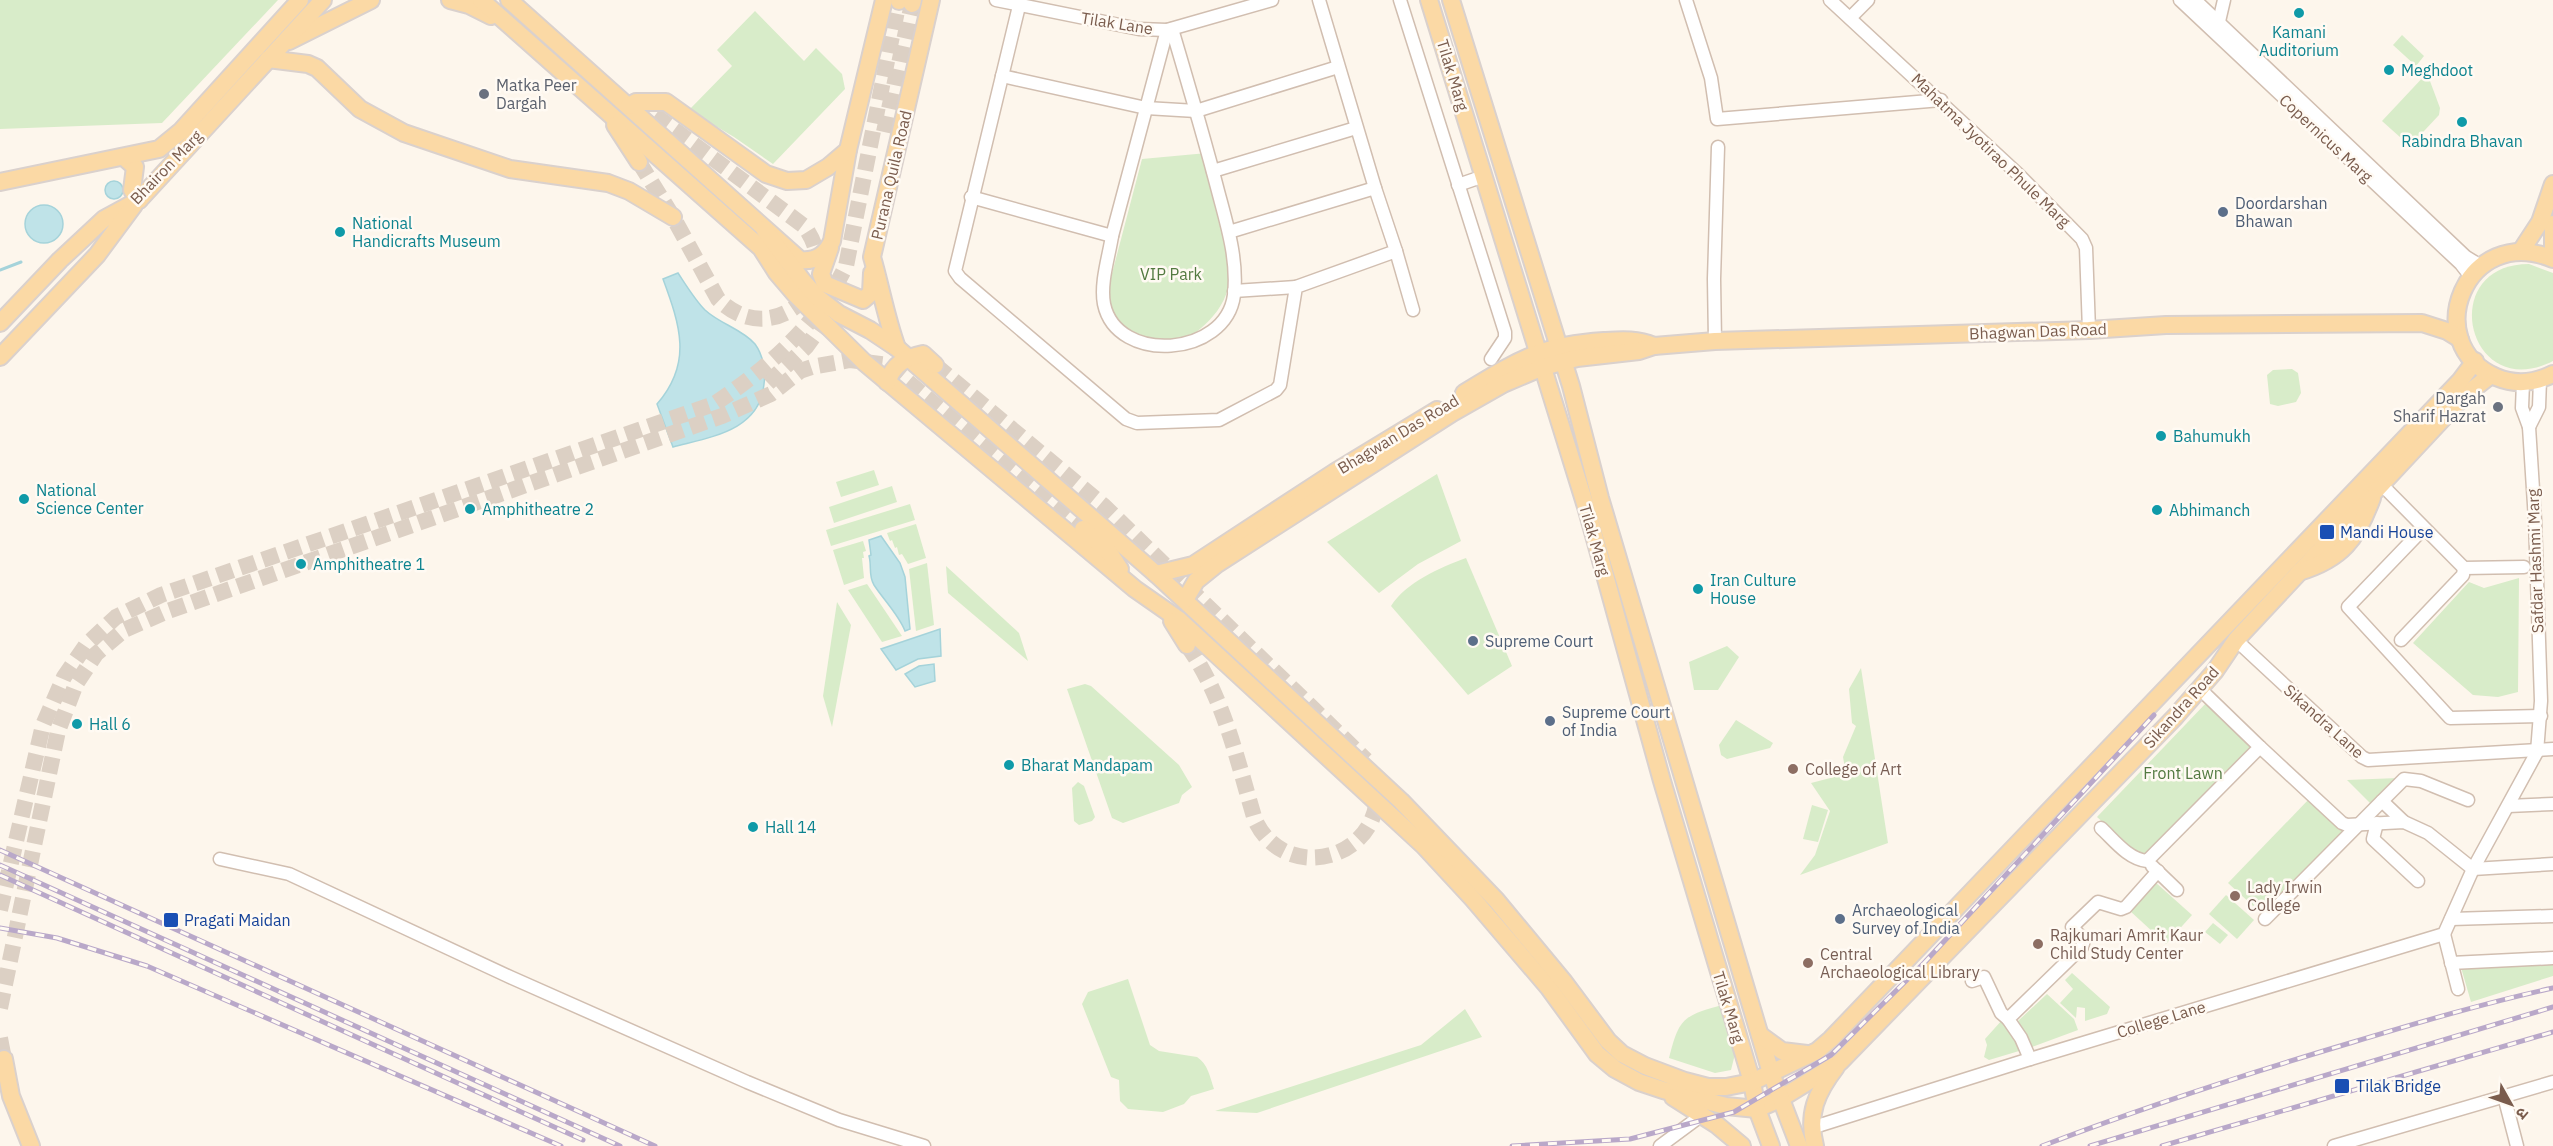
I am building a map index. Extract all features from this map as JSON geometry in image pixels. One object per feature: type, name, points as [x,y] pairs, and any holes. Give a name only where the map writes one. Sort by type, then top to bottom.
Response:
[{"type":"main road","name":"Bhairon Marg","points":[[0,182],[159,149],[181,130],[300,0]]},
{"type":"main road","name":"Bhairon Marg","points":[[4,319],[60,260],[104,219],[137,201],[323,0]]},
{"type":"main road","points":[[279,46],[371,0]]},
{"type":"main road","points":[[450,0],[469,5],[504,21]]},
{"type":"main road","points":[[481,0],[761,248],[777,273],[795,294],[887,382],[1135,590],[1178,619],[1424,846],[1534,970],[1597,1053],[1615,1070],[1642,1074]]},
{"type":"main road","points":[[509,0],[800,260],[817,258],[826,251],[832,241]]},
{"type":"main road","name":"Purana Quila Road","points":[[903,353],[885,316],[881,289],[872,257],[931,0]]},
{"type":"main road","name":"Tilak Marg","points":[[1430,0],[1587,510],[1648,729],[1752,1082],[1752,1108]]},
{"type":"main road","name":"Tilak Marg","points":[[1451,0],[1561,354],[1586,438],[1600,498],[1771,1073],[1799,1146]]},
{"type":"main road","points":[[872,257],[871,292],[866,299],[860,301],[827,285],[821,279],[821,272],[832,241],[848,150],[902,1]]},
{"type":"main road","points":[[268,59],[308,64],[316,68],[360,109],[404,133],[510,169],[608,183],[629,191],[673,217]]},
{"type":"main road","points":[[629,106],[636,102],[666,102],[766,174],[787,181],[806,180],[828,167],[848,150]]},
{"type":"main road","points":[[629,106],[653,114]]},
{"type":"main road","points":[[603,107],[639,162]]},
{"type":"main road","points":[[159,149],[156,155],[160,162],[167,163],[174,160]]},
{"type":"main road","points":[[0,357],[97,255],[137,201],[132,190],[135,167],[124,157]]},
{"type":"main road","points":[[2521,251],[2540,222],[2553,184]]},
{"type":"main road","points":[[2553,224],[2553,247]]},
{"type":"main road","points":[[764,229],[817,297],[839,314],[870,330],[903,353],[1185,600],[1429,828],[1496,900],[1564,982],[1608,1041],[1642,1074],[1742,1146]]},
{"type":"main road","points":[[2539,379],[2507,380],[2491,375],[2475,362],[2460,339],[2457,309],[2461,294],[2476,272],[2500,255],[2521,251],[2541,254],[2553,259]]},
{"type":"main road","points":[[4,319],[23,310],[46,309]]},
{"type":"main road","name":"Bhagwan Das Road","points":[[2422,323],[2457,309]]},
{"type":"main road","name":"Bhagwan Das Road","points":[[1156,574],[1193,565],[1250,535],[1541,359],[1561,354],[1639,340],[1654,346],[1715,341],[2090,330],[2166,325],[2422,323],[2446,331],[2460,339]]},
{"type":"main road","points":[[887,382],[903,353]]},
{"type":"main road","points":[[903,353],[923,354],[935,364]]},
{"type":"main road","name":"Sikandra Road","points":[[1642,1074],[1708,1087],[1726,1087],[1752,1082],[1811,1054],[1842,1028],[2460,381],[2475,362]]},
{"type":"main road","name":"Sikandra Road","points":[[1752,1108],[1780,1099],[1840,1062],[2175,717],[2215,671],[2236,640],[2298,572],[2469,391],[2491,375]]},
{"type":"main road","points":[[1083,529],[1109,552],[1135,590]]},
{"type":"main road","name":"Bhagwan Das Road","points":[[1185,600],[1200,576],[1250,535]]},
{"type":"main road","points":[[1159,606],[1173,622],[1187,645]]},
{"type":"main road","points":[[1648,729],[1667,723]]},
{"type":"main road","points":[[1842,1028],[1841,1043],[1848,1047],[1857,1044]]},
{"type":"main road","points":[[1760,1035],[1782,1051],[1792,1054],[1811,1054]]},
{"type":"main road","points":[[4,1059],[11,1096],[31,1146]]},
{"type":"main road","points":[[1815,1146],[1811,1128],[1813,1110],[1818,1097],[1840,1062]]},
{"type":"main road","points":[[1663,1090],[1726,1106],[1752,1108]]},
{"type":"main road","points":[[1752,1108],[1762,1146]]},
{"type":"main road","points":[[1752,1108],[1771,1146]]},
{"type":"street","name":"Tilak Lane","points":[[996,0],[1139,30],[1169,30],[1272,0]]},
{"type":"street","points":[[1319,0],[1413,310]]},
{"type":"street","points":[[1400,0],[1505,332],[1505,338],[1491,359]]},
{"type":"street","points":[[1686,0],[1711,78],[1718,119],[1941,100]]},
{"type":"street","name":"Mahatma Jyotirao Phule Marg","points":[[1830,0],[1941,100],[2082,239],[2086,248],[2090,330]]},
{"type":"street","points":[[1850,18],[1868,0]]},
{"type":"street","name":"Copernicus Marg","points":[[2180,0],[2218,29],[2466,257],[2476,272]]},
{"type":"street","name":"Copernicus Marg","points":[[2195,0],[2218,29]]},
{"type":"street","points":[[2218,29],[2224,0]]},
{"type":"street","points":[[1018,6],[971,197],[955,268],[957,274],[1126,419],[1137,423],[1219,420],[1276,390],[1280,385],[1296,287]]},
{"type":"street","points":[[1169,30],[1213,171],[1229,232],[1235,269],[1234,291],[1228,312],[1202,338],[1168,347],[1142,341],[1117,327],[1109,318],[1104,302],[1112,236],[1169,30]]},
{"type":"street","points":[[1002,76],[1146,108],[1196,111],[1338,67]]},
{"type":"street","points":[[1213,171],[1356,128]]},
{"type":"street","points":[[1715,341],[1714,279],[1718,147]]},
{"type":"street","points":[[1458,185],[1484,176]]},
{"type":"street","points":[[1229,232],[1375,188]]},
{"type":"street","points":[[971,197],[1112,236]]},
{"type":"street","points":[[1234,291],[1296,287],[1396,251]]},
{"type":"street","name":"Safdar Hashmi Marg","points":[[2473,869],[2537,752],[2541,716],[2529,427],[2539,407],[2539,379]]},
{"type":"street","points":[[2377,488],[2464,568],[2524,567]]},
{"type":"street","points":[[2423,529],[2348,607],[2450,718],[2541,716]]},
{"type":"street","points":[[2401,640],[2463,575],[2464,568]]},
{"type":"street","name":"Sikandra Lane","points":[[2236,640],[2362,757],[2368,760],[2537,752],[2553,749]]},
{"type":"street","points":[[2200,689],[2342,823],[2347,825],[2404,822]]},
{"type":"street","points":[[2147,861],[2169,845],[2260,747]]},
{"type":"street","points":[[2265,919],[2404,779],[2421,781],[2449,796],[2468,800]]},
{"type":"street","points":[[2382,801],[2404,822],[2428,833],[2473,869],[2553,864]]},
{"type":"street","points":[[2508,806],[2553,804]]},
{"type":"street","points":[[2377,823],[2373,839],[2418,881]]},
{"type":"street","points":[[2101,828],[2131,855],[2138,860],[2147,861],[2177,890]]},
{"type":"street","points":[[220,859],[289,873],[510,977],[747,1082],[839,1120],[924,1146]]},
{"type":"street","points":[[2458,989],[2444,934],[2473,869]]},
{"type":"street","points":[[2008,1019],[2082,947],[2084,940],[2072,927],[2092,906],[2098,902],[2121,909],[2126,907],[2158,871]]},
{"type":"street","points":[[2451,919],[2553,916]]},
{"type":"street","name":"College Lane","points":[[1811,1128],[2444,934]]},
{"type":"street","points":[[2451,963],[2553,958]]},
{"type":"street","points":[[1972,981],[1984,976],[2001,1012],[2021,1038],[2030,1059]]},
{"type":"street","points":[[2334,1146],[2553,1082]]},
{"type":"street","points":[[2504,1096],[2517,1146]]},
{"type":"street","points":[[1660,1146],[1702,1115]]},
{"type":"green space","points":[[0,0],[278,0],[162,123],[0,129]]},
{"type":"green space","points":[[755,11],[804,61],[816,48],[842,74],[845,89],[773,164],[689,110],[732,66],[717,50]]},
{"type":"green space","points":[[2402,35],[2424,56],[2416,66],[2393,45]]},
{"type":"green space","points":[[2427,73],[2440,108],[2439,115],[2410,146],[2382,121]]},
{"type":"green space","name":"VIP Park","points":[[1207,153],[1227,239],[1229,273],[1226,294],[1221,306],[1213,316],[1189,337],[1167,342],[1145,338],[1112,322],[1108,299],[1109,285],[1142,159]]},
{"type":"green space","points":[[2529,264],[2553,273],[2553,361],[2523,369],[2500,364],[2483,350],[2474,329],[2473,306],[2481,285],[2500,270]]},
{"type":"green space","points":[[2292,369],[2298,373],[2301,393],[2296,402],[2278,406],[2270,404],[2267,375],[2273,370]]},
{"type":"green space","points":[[874,470],[879,485],[841,497],[836,482]]},
{"type":"green space","points":[[1437,474],[1461,541],[1418,564],[1379,593],[1327,542]]},
{"type":"green space","points":[[892,486],[897,502],[834,523],[829,507]]},
{"type":"green space","points":[[910,504],[915,520],[831,546],[826,530]]},
{"type":"green space","points":[[916,524],[926,558],[908,564],[902,554],[899,555],[897,547],[895,548],[892,540],[890,541],[887,533]]},
{"type":"green space","points":[[863,541],[866,551],[863,552],[864,558],[862,558],[864,578],[844,585],[833,550]]},
{"type":"green space","points":[[1466,558],[1512,666],[1468,695],[1391,606],[1414,583]]},
{"type":"green space","points":[[927,563],[934,625],[916,631],[909,569]]},
{"type":"green space","points":[[946,566],[1019,633],[1028,661],[948,593]]},
{"type":"green space","points":[[2519,578],[2518,692],[2498,697],[2473,695],[2413,643],[2469,582],[2484,588]]},
{"type":"green space","points":[[867,584],[902,636],[882,642],[848,590]]},
{"type":"green space","points":[[837,602],[851,625],[832,727],[823,696]]},
{"type":"green space","points":[[1727,646],[1739,657],[1718,690],[1694,690],[1689,662]]},
{"type":"green space","points":[[1861,668],[1888,843],[1800,875],[1815,855],[1830,811],[1811,783],[1846,774],[1843,757],[1856,726],[1852,723],[1849,689]]},
{"type":"green space","points":[[1085,684],[1091,686],[1179,765],[1192,787],[1182,795],[1179,803],[1123,823],[1112,818],[1067,689]]},
{"type":"green space","name":"Front Lawn","points":[[2208,701],[2254,746],[2146,857],[2142,857],[2097,817]]},
{"type":"green space","points":[[1736,720],[1773,743],[1770,748],[1727,759],[1721,755],[1719,745]]},
{"type":"green space","points":[[2398,778],[2373,806],[2347,780]]},
{"type":"green space","points":[[1078,782],[1084,786],[1095,817],[1092,821],[1079,825],[1074,821],[1072,788]]},
{"type":"green space","points":[[2310,798],[2344,830],[2264,916],[2228,883]]},
{"type":"green space","points":[[1812,805],[1828,810],[1818,842],[1803,839]]},
{"type":"green space","points":[[2155,882],[2192,915],[2166,944],[2129,910]]},
{"type":"green space","points":[[2226,895],[2254,920],[2237,939],[2209,914]]},
{"type":"green space","points":[[2213,923],[2228,935],[2220,944],[2205,932]]},
{"type":"green space","points":[[2553,961],[2553,976],[2471,1002],[2460,964]]},
{"type":"green space","points":[[2072,973],[2110,1007],[2107,1014],[2085,1021],[2085,1008],[2077,1007],[2076,1018],[2060,1003],[2073,989],[2065,980]]},
{"type":"green space","points":[[1128,979],[1150,1045],[1159,1051],[1197,1057],[1206,1067],[1214,1089],[1191,1096],[1184,1104],[1163,1112],[1128,1109],[1120,1101],[1119,1080],[1111,1077],[1082,1004],[1088,992]]},
{"type":"green space","points":[[2047,994],[2074,1019],[2078,1030],[2029,1048],[2018,1021]]},
{"type":"green space","points":[[1722,1005],[1735,1054],[1731,1070],[1715,1073],[1669,1058],[1676,1034],[1685,1021],[1699,1012]]},
{"type":"green space","points":[[1465,1009],[1482,1037],[1257,1113],[1215,1111],[1421,1045]]},
{"type":"green space","points":[[2003,1019],[2018,1040],[2019,1051],[1989,1060],[1984,1057],[1987,1045],[1985,1039]]},
{"type":"water","points":[[114,181],[120,184],[123,190],[120,196],[114,199],[108,196],[105,190],[108,184]]},
{"type":"water","points":[[44,205],[51,206],[57,211],[62,217],[62,231],[57,237],[51,242],[44,243],[37,242],[31,237],[26,231],[25,224],[26,217],[31,211],[37,206]]},
{"type":"water","points":[[678,273],[705,310],[744,334],[755,344],[762,358],[765,379],[760,400],[743,422],[717,435],[673,447],[657,404],[676,374],[679,359],[678,328],[663,279]]},
{"type":"water","points":[[881,536],[900,563],[905,577],[910,629],[905,631],[871,578],[869,540]]},
{"type":"water","points":[[940,629],[941,656],[918,659],[896,670],[881,649]]},
{"type":"water","points":[[934,664],[935,681],[915,687],[905,674],[919,666]]},
{"type":"waterway","points":[[0,270],[21,262]]},
{"type":"tunnel","points":[[0,910],[43,725],[64,677],[86,645],[116,617],[161,595],[714,404],[753,376],[789,344],[821,307],[846,266],[899,1]]},
{"type":"tunnel","points":[[884,132],[912,4]]},
{"type":"tunnel","points":[[639,162],[673,217],[718,299],[739,314],[760,319],[780,315],[798,305],[811,289],[817,270],[815,248],[804,226],[653,114]]},
{"type":"tunnel","points":[[768,383],[806,347],[832,311]]},
{"type":"tunnel","points":[[0,1008],[58,731],[76,684],[96,654],[124,630],[168,611],[722,416],[771,394],[800,371],[850,360],[888,365],[1083,529]]},
{"type":"tunnel","points":[[935,365],[1104,506],[1366,760]]},
{"type":"tunnel","points":[[1187,645],[1200,665],[1220,707],[1255,820],[1269,840],[1287,853],[1308,857],[1329,855],[1348,847],[1364,833],[1374,813],[1377,789]]},
{"type":"tunnel","points":[[0,1038],[4,1059]]},
{"type":"railway","points":[[1512,1146],[1630,1139],[1734,1112],[1831,1055],[1924,963],[2154,715]]},
{"type":"railway","points":[[0,850],[655,1146]]},
{"type":"railway","points":[[0,865],[620,1146]]},
{"type":"railway","points":[[0,875],[583,1140]]},
{"type":"railway","points":[[0,928],[57,938],[147,966],[561,1146]]},
{"type":"railway","points":[[2042,1146],[2157,1104],[2272,1067],[2451,1014],[2553,988]]},
{"type":"railway","points":[[2090,1146],[2553,1007]]},
{"type":"railway","points":[[2162,1146],[2553,1032]]},
{"type":"place","name":"Kamani Auditorium","points":[[2299,13]]},
{"type":"place","name":"Meghdoot","points":[[2389,70]]},
{"type":"place","name":"Matka Peer Dargah","points":[[484,94]]},
{"type":"place","name":"Rabindra Bhavan","points":[[2462,122]]},
{"type":"place","name":"Doordarshan Bhawan","points":[[2223,212]]},
{"type":"place","name":"National Handicrafts Museum","points":[[340,232]]},
{"type":"place","name":"Dargah Sharif Hazrat","points":[[2498,407]]},
{"type":"place","name":"Bahumukh","points":[[2161,436]]},
{"type":"place","name":"National Science Center","points":[[24,499]]},
{"type":"place","name":"Amphitheatre 2","points":[[470,509]]},
{"type":"place","name":"Abhimanch","points":[[2157,510]]},
{"type":"place","name":"Mandi House","points":[[2327,532]]},
{"type":"place","name":"Amphitheatre 1","points":[[301,564]]},
{"type":"place","name":"Iran Culture House","points":[[1698,589]]},
{"type":"place","name":"Supreme Court","points":[[1473,641]]},
{"type":"place","name":"Supreme Court of India","points":[[1550,721]]},
{"type":"place","name":"Hall 6","points":[[77,724]]},
{"type":"place","name":"Bharat Mandapam","points":[[1009,765]]},
{"type":"place","name":"College of Art","points":[[1793,769]]},
{"type":"place","name":"Hall 14","points":[[753,827]]},
{"type":"place","name":"Lady Irwin College","points":[[2235,896]]},
{"type":"place","name":"Archaeological Survey of India","points":[[1840,919]]},
{"type":"place","name":"Pragati Maidan","points":[[171,920]]},
{"type":"place","name":"Rajkumari Amrit Kaur Child Study Center","points":[[2038,944]]},
{"type":"place","name":"Central Archaeological Library","points":[[1808,963]]},
{"type":"place","name":"Tilak Bridge","points":[[2342,1086]]}]
